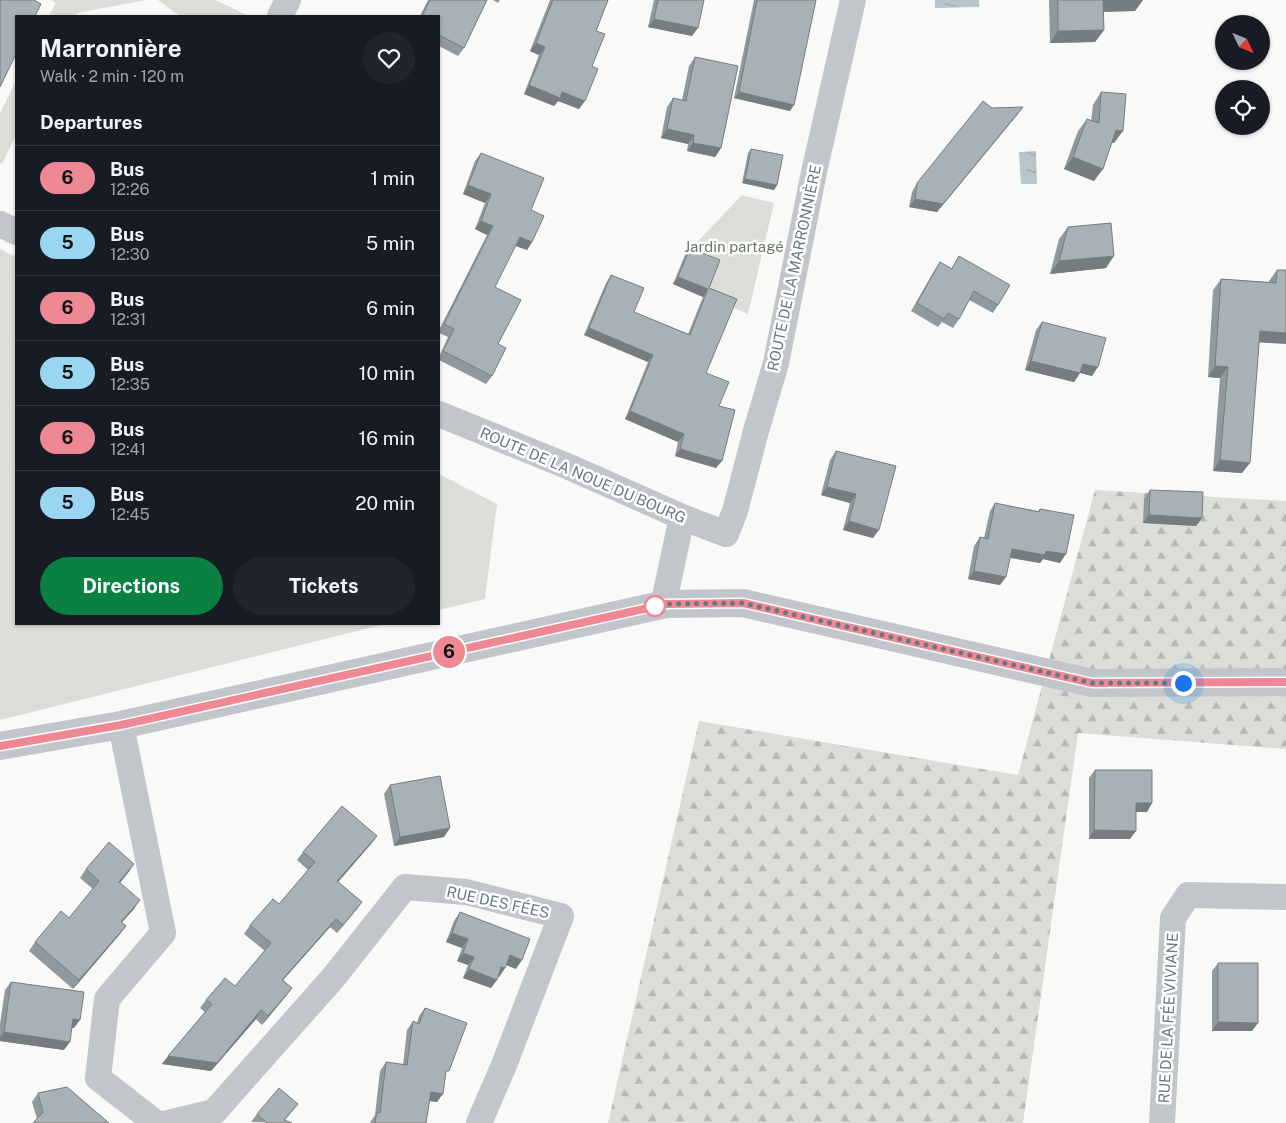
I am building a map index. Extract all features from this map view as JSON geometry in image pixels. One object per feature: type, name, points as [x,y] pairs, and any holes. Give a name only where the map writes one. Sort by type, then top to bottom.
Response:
[{"type":"street","points":[[280,15],[288,0]]},
{"type":"street","name":"ROUTE DE LA MARRONNIÈRE","points":[[726,534],[735,511],[776,363],[814,172],[853,0]]},
{"type":"street","points":[[0,224],[15,232]]},
{"type":"street","name":"ROUTE DE LA NOUE DU BOURG","points":[[440,414],[582,472],[682,517],[726,534]]},
{"type":"street","points":[[666,604],[666,592],[682,517]]},
{"type":"street","points":[[0,746],[121,725],[666,604],[743,603],[1092,683],[1286,682]]},
{"type":"street","points":[[121,725],[163,933],[107,999],[98,1078],[156,1123]]},
{"type":"street","name":"RUE DES FÉES","points":[[168,1123],[214,1112],[333,978],[405,888],[466,892],[561,916],[504,1066],[479,1123]]},
{"type":"street","name":"RUE DE LA FÉE VIVIANE","points":[[1162,1123],[1173,918],[1188,895],[1286,897]]},
{"type":"green space","points":[[51,0],[146,0],[77,13],[76,15],[50,15],[56,3]]},
{"type":"green space","points":[[158,0],[215,0],[247,15],[179,15]]},
{"type":"green space","points":[[15,83],[15,137],[2,164],[0,163],[0,113]]},
{"type":"green space","name":"Jardin partagé","points":[[742,195],[774,203],[748,314],[703,295],[685,255]]},
{"type":"green space","points":[[0,249],[15,256],[15,625],[381,625],[0,720]]},
{"type":"green space","points":[[440,475],[497,504],[485,599],[440,610]]},
{"type":"green space","points":[[1095,490],[1286,501],[1286,749],[1078,733],[1023,1123],[608,1123],[699,721],[1018,775]]},
{"type":"water","points":[[935,0],[979,0],[979,7],[935,8]]},
{"type":"water","points":[[1036,151],[1037,184],[1021,184],[1019,152]]},
{"type":"building","points":[[0,0],[34,0],[41,4],[36,15],[15,15],[15,56],[0,87]]},
{"type":"building","points":[[430,0],[487,0],[464,48],[440,36],[440,15],[422,15]]},
{"type":"building","points":[[553,0],[608,0],[596,31],[605,34],[592,66],[598,69],[585,101],[562,92],[560,98],[529,85],[545,47],[536,43]]},
{"type":"building","points":[[658,0],[704,0],[698,28],[654,19]]},
{"type":"building","points":[[757,0],[816,0],[794,105],[739,92]]},
{"type":"building","points":[[1058,0],[1103,0],[1104,30],[1058,31]]},
{"type":"building","points":[[695,57],[738,66],[721,148],[693,143],[694,135],[667,129],[673,98],[686,101]]},
{"type":"building","points":[[1101,92],[1126,94],[1123,131],[1116,130],[1103,169],[1073,157],[1087,119],[1099,123]]},
{"type":"building","points":[[983,101],[992,108],[1023,107],[943,204],[915,199],[917,183]]},
{"type":"building","points":[[751,149],[783,155],[777,185],[745,179]]},
{"type":"building","points":[[481,153],[544,178],[531,210],[544,216],[532,242],[520,237],[495,287],[521,300],[498,344],[506,348],[492,376],[443,351],[454,329],[444,324],[493,226],[481,221],[491,194],[468,185]]},
{"type":"building","points":[[1111,223],[1114,256],[1059,261],[1068,227]]},
{"type":"building","points":[[690,248],[720,260],[709,288],[737,299],[706,373],[729,382],[719,406],[735,410],[722,461],[680,449],[684,434],[630,411],[653,355],[589,328],[611,275],[644,288],[634,312],[690,335],[708,289],[678,277]]},
{"type":"building","points":[[959,256],[1010,285],[998,305],[974,291],[959,319],[948,313],[944,319],[917,303],[940,262],[952,269]]},
{"type":"building","points":[[1277,270],[1286,270],[1286,333],[1260,331],[1250,463],[1220,460],[1228,367],[1215,366],[1221,279],[1276,283]]},
{"type":"building","points":[[1042,322],[1106,338],[1098,367],[1083,364],[1080,373],[1031,361]]},
{"type":"building","points":[[836,451],[896,466],[879,530],[849,521],[856,494],[827,487]]},
{"type":"building","points":[[1150,490],[1203,492],[1202,518],[1149,515]]},
{"type":"building","points":[[995,503],[1039,512],[1040,509],[1074,515],[1066,554],[1046,551],[1045,555],[1012,549],[1006,577],[974,571],[980,537],[988,539]]},
{"type":"building","points":[[1095,770],[1152,770],[1152,803],[1136,803],[1136,831],[1094,830]]},
{"type":"building","points":[[440,776],[450,828],[400,837],[390,785]]},
{"type":"building","points":[[342,806],[377,836],[337,881],[362,902],[343,925],[336,919],[282,980],[292,988],[268,1016],[261,1010],[217,1063],[168,1056],[212,1004],[206,1000],[225,978],[235,986],[271,943],[250,925],[273,899],[279,904],[315,862],[303,852]]},
{"type":"building","points":[[109,842],[134,864],[119,882],[140,900],[121,922],[126,926],[79,980],[35,942],[61,911],[69,918],[99,881],[86,869]]},
{"type":"building","points":[[460,912],[530,939],[522,960],[510,955],[505,968],[501,967],[497,980],[469,969],[474,957],[463,953],[468,939],[452,933]]},
{"type":"building","points":[[1218,963],[1258,963],[1258,1023],[1218,1022]]},
{"type":"building","points":[[11,982],[84,992],[80,1020],[73,1019],[70,1042],[4,1032]]},
{"type":"building","points":[[425,1008],[467,1023],[449,1071],[446,1071],[443,1094],[431,1092],[426,1123],[375,1123],[377,1112],[380,1113],[386,1062],[407,1065],[413,1021],[419,1024]]},
{"type":"building","points":[[67,1087],[109,1123],[33,1123],[43,1112],[38,1093]]},
{"type":"building","points":[[279,1088],[298,1104],[284,1120],[292,1123],[267,1123],[257,1114]]},
{"type":"bus line","name":"6","points":[[0,746],[121,725],[666,604],[743,603],[1092,683],[1286,682]]},
{"type":"route","points":[[655,606],[649,607],[666,604],[743,603],[1092,683],[1183,683]]}]
